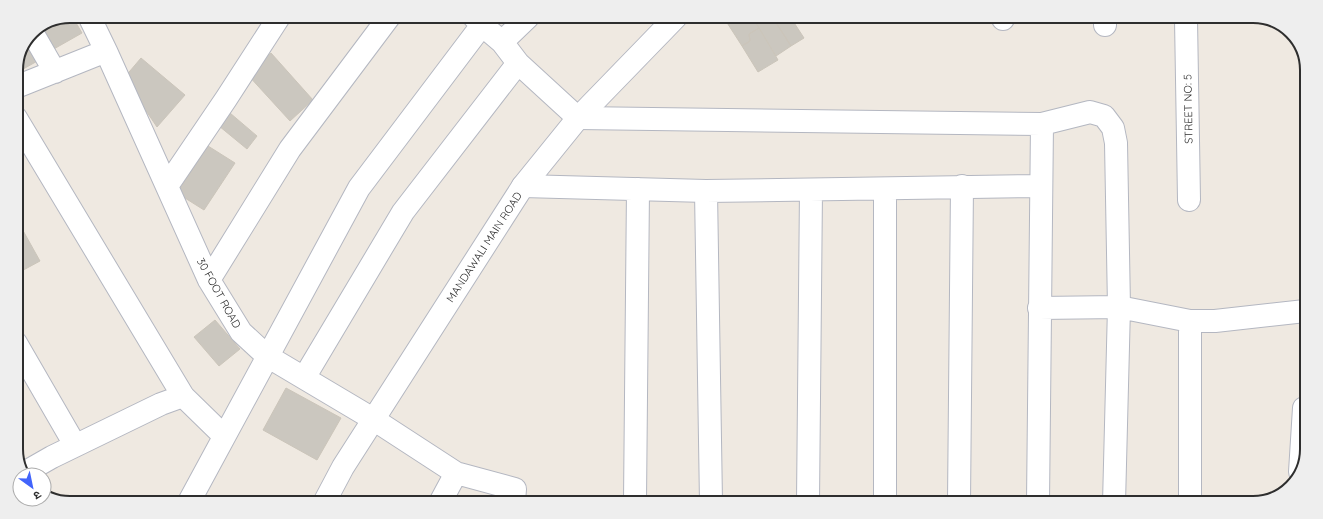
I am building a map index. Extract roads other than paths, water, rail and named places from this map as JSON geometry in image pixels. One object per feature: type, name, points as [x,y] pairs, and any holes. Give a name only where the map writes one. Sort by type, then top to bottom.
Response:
[{"type":"street","name":"30 FOOT ROAD","points":[[93,23],[209,280],[241,332],[267,356],[373,419],[456,473],[514,495]]},
{"type":"street","points":[[167,186],[226,99],[275,23]]},
{"type":"street","points":[[209,280],[290,149],[384,23]]},
{"type":"street","points":[[192,496],[359,188],[477,23]]},
{"type":"street","points":[[480,23],[502,42],[518,63],[578,118],[1042,124],[1090,112],[1104,116],[1113,128],[1116,143],[1119,308],[1114,496]]},
{"type":"street","points":[[502,42],[522,23]]},
{"type":"street","name":"MANDAWALI MAIN ROAD","points":[[328,496],[343,467],[373,419],[524,186],[578,118],[671,23]]},
{"type":"street","name":"STREET NO: 5","points":[[1186,23],[1189,200]]},
{"type":"street","points":[[36,38],[55,72]]},
{"type":"street","points":[[23,85],[106,51]]},
{"type":"street","points":[[304,378],[403,212],[518,63]]},
{"type":"street","points":[[1038,496],[1040,186],[1042,124]]},
{"type":"street","points":[[23,130],[183,396],[224,436]]},
{"type":"street","points":[[524,186],[706,191],[1040,186]]},
{"type":"street","points":[[959,496],[962,186]]},
{"type":"street","points":[[635,496],[638,189]]},
{"type":"street","points":[[885,189],[885,496]]},
{"type":"street","points":[[808,496],[811,190]]},
{"type":"street","points":[[706,191],[711,496]]},
{"type":"street","points":[[1039,308],[1119,308],[1190,321],[1215,321],[1300,312]]},
{"type":"street","points":[[1190,321],[1190,496]]},
{"type":"street","points":[[23,355],[75,445]]},
{"type":"street","points":[[34,467],[52,456],[161,404],[183,396]]},
{"type":"street","points":[[444,496],[456,473]]}]
